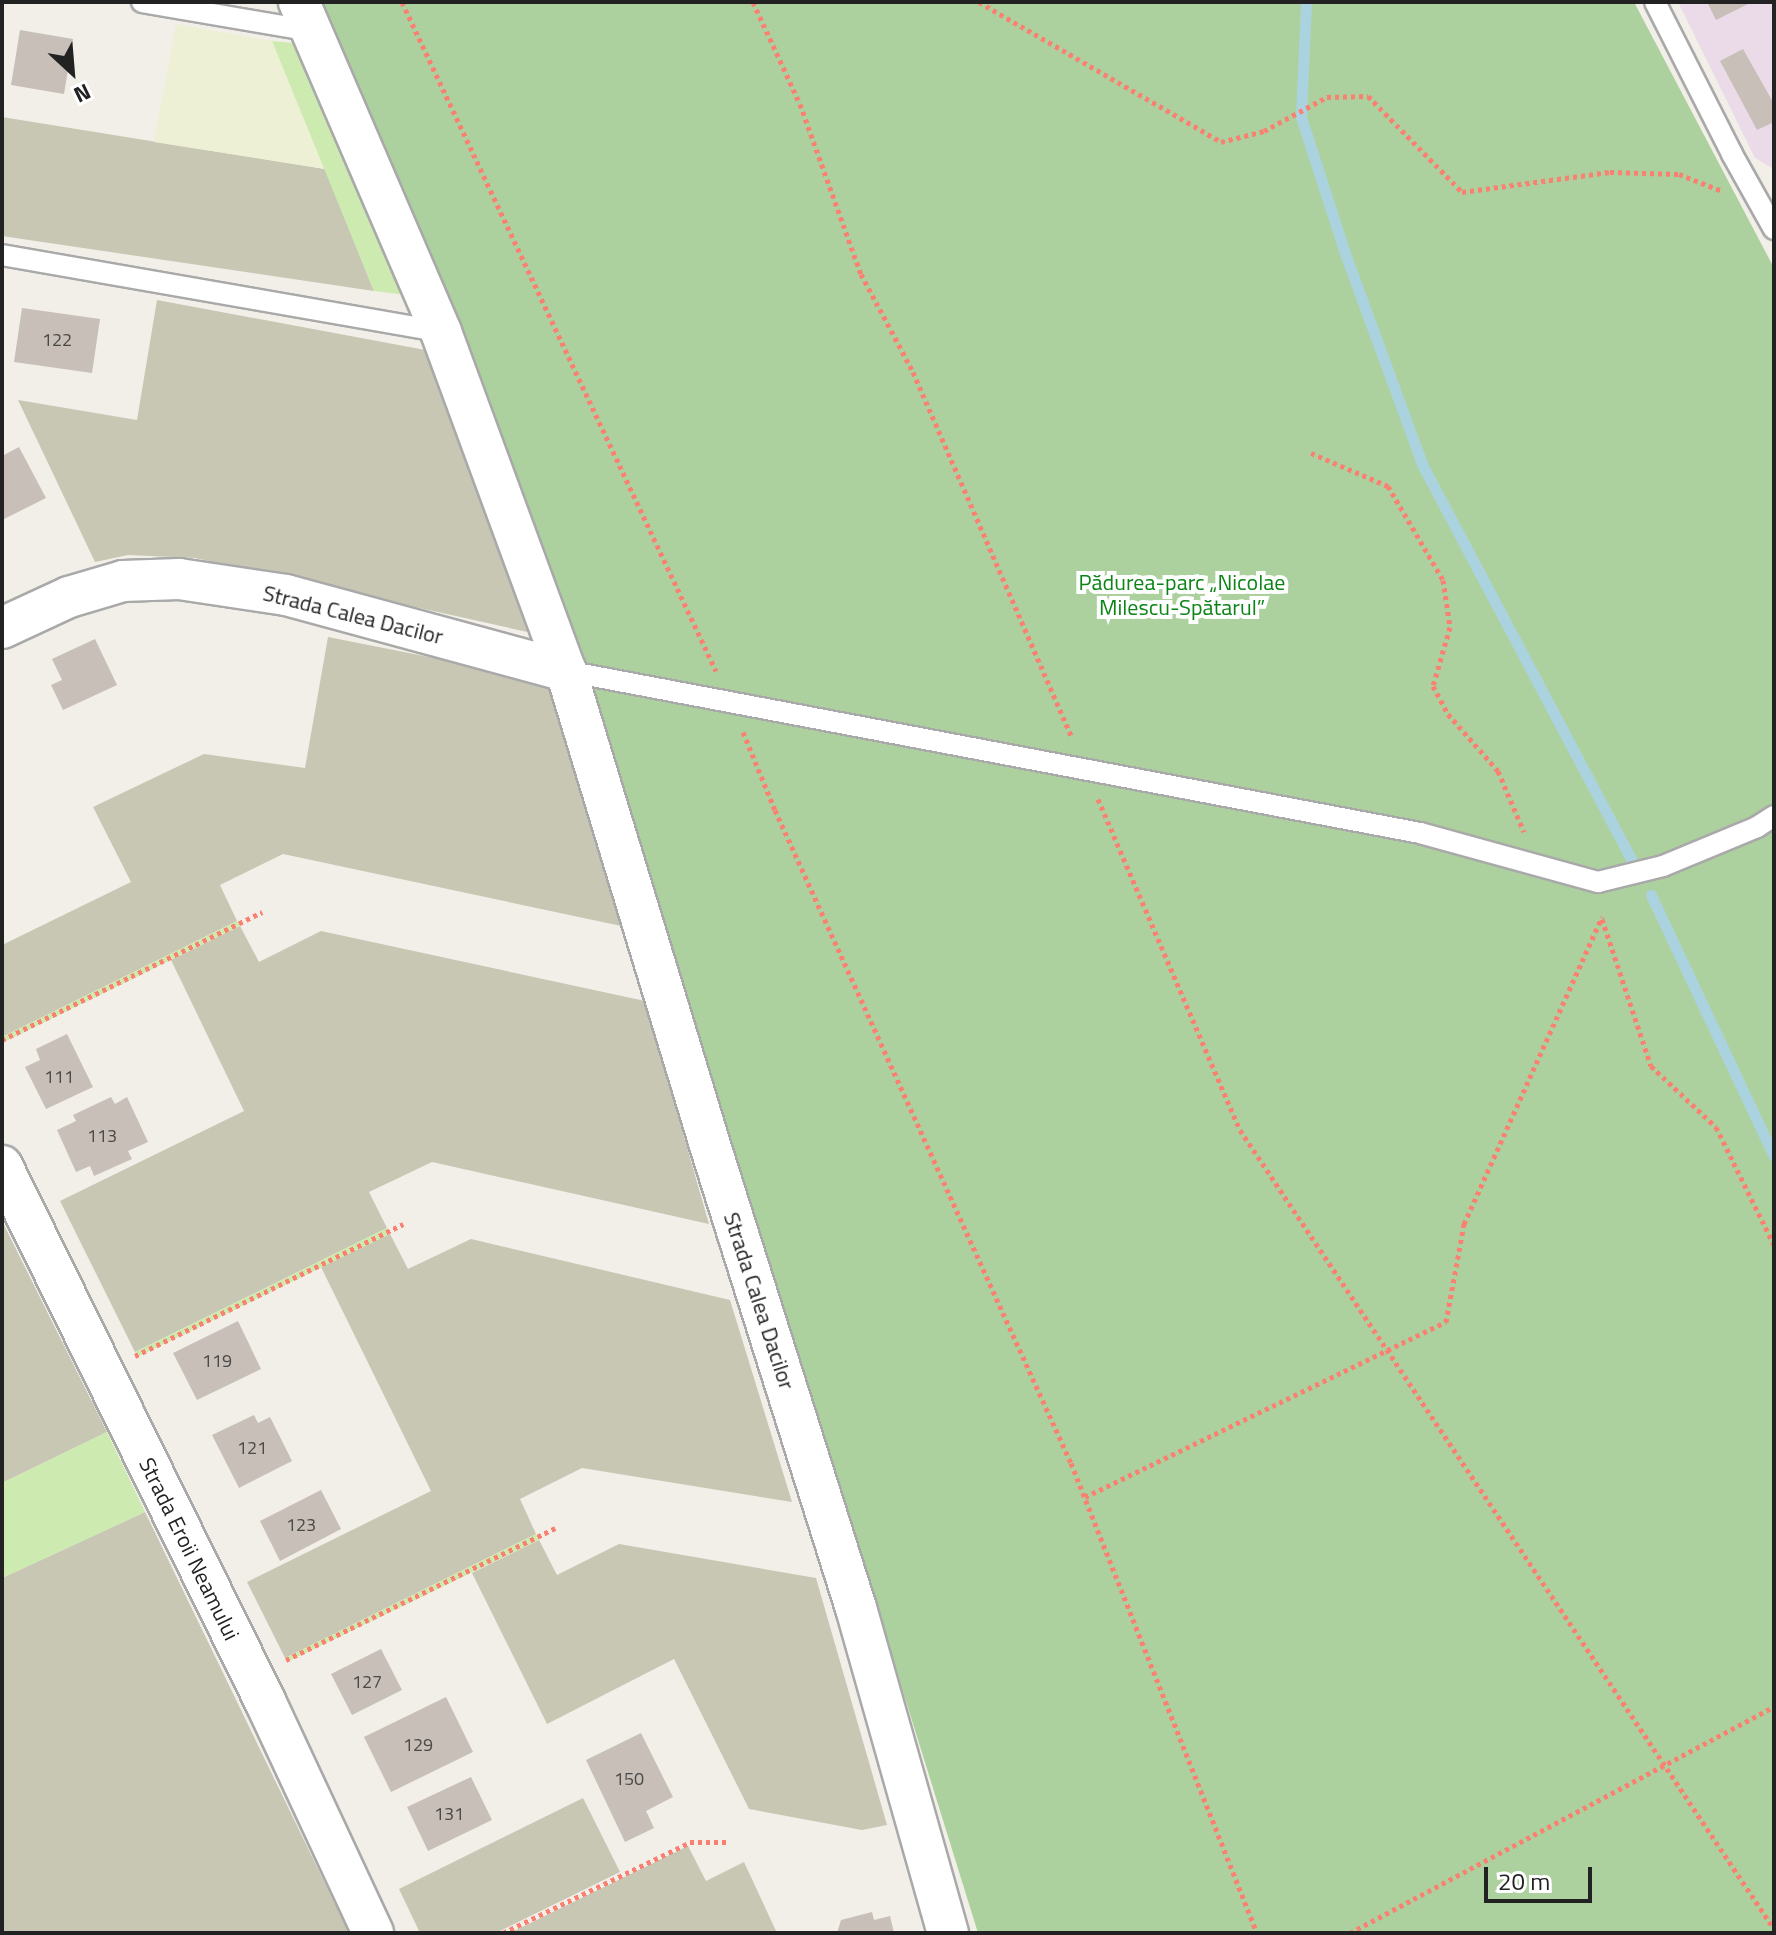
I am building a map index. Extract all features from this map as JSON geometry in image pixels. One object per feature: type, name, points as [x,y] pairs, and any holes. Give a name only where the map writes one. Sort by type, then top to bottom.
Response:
[{"type":"street","name":"Strada Calea Dacilor","points":[[306,17],[441,332],[566,671],[713,1156],[856,1608],[948,1933]]},
{"type":"street","name":"Strada Calea Dacilor","points":[[2,628],[69,597],[123,581],[179,579],[286,595],[566,671]]},
{"type":"street","name":"Strada Eroii Neamului","points":[[2,1166],[253,1677],[373,1933]]},
{"type":"lane","name":"Strada Calea Dacilor","points":[[142,2],[306,17]]},
{"type":"lane","points":[[1655,2],[1774,229]]},
{"type":"lane","points":[[2,255],[441,332]]},
{"type":"lane","points":[[566,671],[1420,833],[1598,882],[1663,866],[1757,827],[1774,816]]},
{"type":"path","points":[[402,2],[730,701],[775,810],[1085,1497],[1257,1933]]},
{"type":"path","points":[[753,2],[800,104],[861,274],[913,372],[1240,1130],[1774,1929]]},
{"type":"path","points":[[979,2],[1221,142],[1264,131],[1324,99],[1368,96],[1462,192],[1610,172],[1679,174],[1762,207]]},
{"type":"path","points":[[1311,453],[1388,486],[1443,580],[1450,627],[1433,686],[1448,714],[1498,771],[1539,866]]},
{"type":"path","points":[[1598,882],[1604,932],[1651,1066],[1716,1127],[1774,1245]]},
{"type":"path","points":[[2,1040],[262,912]]},
{"type":"path","points":[[1085,1497],[1446,1322],[1464,1224],[1602,917]]},
{"type":"path","points":[[102,1371],[403,1224]]},
{"type":"path","points":[[253,1677],[555,1528]]},
{"type":"path","points":[[1350,1933],[1774,1707]]},
{"type":"path","points":[[503,1933],[690,1842],[726,1842]]},
{"type":"shaded area","points":[[1678,2],[1774,2],[1774,169],[1755,158]]},
{"type":"shaded area","points":[[176,24],[272,41],[325,169],[154,142]]},
{"type":"shaded area","points":[[2,117],[325,169],[374,291],[2,236]]},
{"type":"shaded area","points":[[157,300],[436,352],[541,635],[195,558],[128,555],[95,562],[18,400],[137,420]]},
{"type":"shaded area","points":[[328,637],[551,681],[626,927],[283,854],[220,885],[237,921],[2,1037],[2,945],[131,882],[93,807],[204,754],[305,768]]},
{"type":"shaded area","points":[[240,926],[259,962],[321,931],[645,1001],[709,1224],[432,1162],[369,1192],[387,1228],[135,1352],[60,1201],[244,1111],[171,960]]},
{"type":"shaded area","points":[[2,1221],[107,1432],[2,1483]]},
{"type":"shaded area","points":[[390,1234],[408,1269],[471,1239],[730,1300],[792,1502],[582,1468],[520,1499],[536,1534],[285,1658],[247,1582],[431,1491],[321,1267]]},
{"type":"shaded area","points":[[145,1512],[349,1933],[2,1933],[2,1578]]},
{"type":"shaded area","points":[[539,1540],[557,1575],[619,1544],[816,1578],[887,1825],[862,1830],[749,1809],[674,1659],[547,1724],[472,1573]]},
{"type":"shaded area","points":[[583,1798],[620,1872],[496,1933],[420,1933],[399,1889]]},
{"type":"shaded area","points":[[688,1846],[706,1881],[744,1862],[777,1933],[510,1933]]},
{"type":"green space","name":"Pădurea-parc „Nicolae Milescu-Spătarul”","points":[[317,2],[1634,2],[1774,268],[1774,1933],[978,1933],[595,700]]},
{"type":"green space","points":[[272,41],[293,43],[407,295],[374,291]]},
{"type":"green space","points":[[237,921],[240,926],[2,1043],[2,1037]]},
{"type":"green space","points":[[387,1228],[390,1234],[137,1357],[135,1352]]},
{"type":"green space","points":[[107,1432],[145,1512],[2,1578],[2,1483]]},
{"type":"green space","points":[[536,1534],[539,1540],[287,1662],[285,1658]]},
{"type":"building","points":[[1707,2],[1752,2],[1716,20]]},
{"type":"building","points":[[20,30],[73,39],[64,94],[11,85]]},
{"type":"building","points":[[1743,49],[1774,104],[1774,122],[1757,130],[1720,61]]},
{"type":"building","points":[[22,308],[100,319],[92,373],[14,362]]},
{"type":"building","points":[[19,447],[46,498],[2,520],[2,456]]},
{"type":"building","points":[[95,639],[117,685],[63,710],[51,685],[62,680],[52,659]]},
{"type":"building","points":[[67,1034],[93,1087],[46,1109],[25,1067],[40,1060],[36,1049]]},
{"type":"building","points":[[111,1097],[115,1104],[127,1097],[148,1142],[128,1151],[132,1159],[94,1176],[90,1166],[76,1172],[57,1130],[76,1121],[73,1115]]},
{"type":"building","points":[[238,1321],[261,1369],[197,1400],[173,1353]]},
{"type":"building","points":[[254,1415],[258,1423],[270,1417],[292,1461],[239,1488],[212,1435]]},
{"type":"building","points":[[321,1490],[341,1529],[280,1561],[260,1521]]},
{"type":"building","points":[[381,1649],[402,1690],[352,1715],[331,1674]]},
{"type":"building","points":[[446,1697],[473,1752],[391,1792],[364,1737]]},
{"type":"building","points":[[641,1733],[673,1797],[646,1811],[654,1828],[625,1842],[586,1760]]},
{"type":"building","points":[[471,1777],[492,1820],[428,1851],[407,1807]]},
{"type":"building","points":[[872,1912],[874,1920],[890,1916],[894,1933],[837,1933],[841,1920]]},
{"type":"waterway","points":[[1306,2],[1301,117],[1346,256],[1423,466],[1632,861]]},
{"type":"waterway","points":[[1651,895],[1774,1156]]}]
